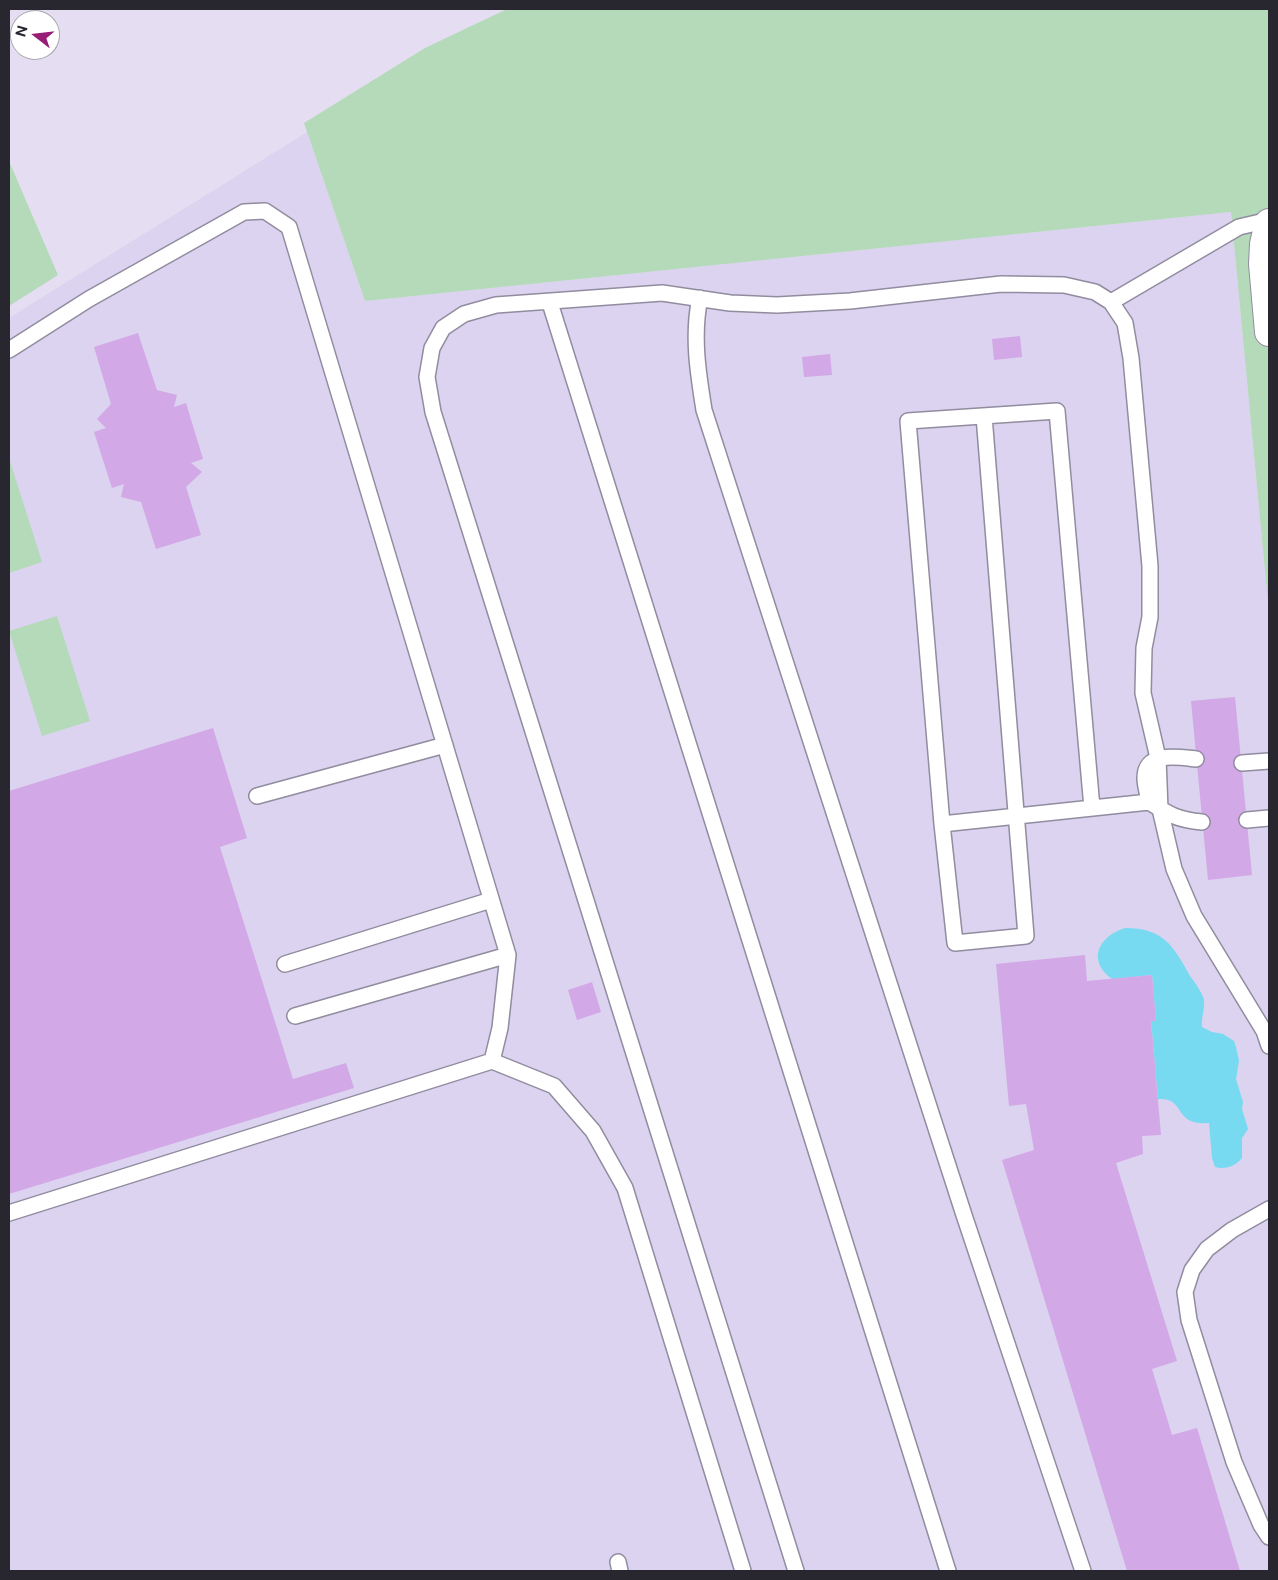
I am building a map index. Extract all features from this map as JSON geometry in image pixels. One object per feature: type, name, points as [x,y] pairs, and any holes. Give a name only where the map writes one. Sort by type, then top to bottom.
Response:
[{"type":"street","points":[[1269,222],[1264,244],[1269,332]]},
{"type":"lane","points":[[9,350],[89,299],[244,212],[265,211],[288,227],[508,955],[500,1028],[492,1061]]},
{"type":"lane","points":[[1111,302],[1239,228],[1269,222]]},
{"type":"lane","points":[[796,1571],[433,412],[428,378],[432,348],[443,328],[464,314],[496,305],[550,303],[662,294],[730,303],[777,305],[850,301],[1001,284],[1064,285],[1095,292],[1111,302],[1125,323],[1131,358],[1150,566],[1150,618],[1142,668],[1143,693],[1158,758],[1155,805],[1174,869],[1194,916],[1264,1031],[1269,1046]]},
{"type":"lane","points":[[700,298],[696,322],[697,368],[704,410],[964,1215],[1083,1571]]},
{"type":"lane","points":[[550,303],[948,1571]]},
{"type":"lane","points":[[984,416],[1026,936],[955,942],[942,824],[908,421],[1057,411],[1092,808]]},
{"type":"lane","points":[[257,796],[445,745]]},
{"type":"lane","points":[[1158,758],[1174,756],[1196,759]]},
{"type":"lane","points":[[1242,763],[1269,761]]},
{"type":"lane","points":[[942,824],[1092,808],[1155,805],[1170,816],[1187,821],[1202,822]]},
{"type":"lane","points":[[1247,820],[1269,818]]},
{"type":"lane","points":[[285,964],[491,900]]},
{"type":"lane","points":[[295,1016],[508,955]]},
{"type":"lane","points":[[9,1213],[492,1061],[554,1086],[593,1131],[625,1188],[743,1571]]},
{"type":"lane","points":[[1269,1209],[1232,1230],[1207,1249],[1192,1270],[1185,1292],[1189,1320],[1234,1462],[1261,1526],[1269,1537]]},
{"type":"shaded area","points":[[307,132],[365,301],[1231,212],[1269,613],[1269,1571],[9,1571],[9,318]]},
{"type":"green space","points":[[507,9],[1269,9],[1269,613],[1231,212],[365,301],[304,123],[425,48]]},
{"type":"green space","points":[[9,161],[58,275],[9,306]]},
{"type":"green space","points":[[9,458],[42,562],[9,573]]},
{"type":"green space","points":[[57,616],[90,721],[42,736],[9,631]]},
{"type":"water","points":[[1125,928],[1149,931],[1158,935],[1172,947],[1203,997],[1202,1027],[1212,1032],[1223,1034],[1234,1041],[1239,1061],[1236,1079],[1248,1129],[1242,1138],[1242,1158],[1227,1168],[1215,1167],[1212,1158],[1209,1123],[1197,1123],[1190,1120],[1184,1116],[1173,1102],[1158,1099],[1151,1021],[1156,1021],[1152,975],[1112,979],[1099,964],[1099,949],[1103,943],[1108,937]]},
{"type":"building","points":[[138,333],[157,390],[177,395],[174,407],[186,403],[203,459],[191,463],[202,472],[186,487],[201,535],[156,549],[141,502],[121,497],[124,484],[112,488],[94,432],[106,428],[97,419],[111,404],[94,347]]},
{"type":"building","points":[[1020,336],[1022,357],[994,360],[992,339]]},
{"type":"building","points":[[830,354],[832,375],[804,377],[802,357]]},
{"type":"building","points":[[1235,697],[1252,875],[1208,880],[1191,701]]},
{"type":"building","points":[[213,728],[247,838],[220,847],[293,1079],[346,1063],[354,1088],[9,1194],[9,791]]},
{"type":"building","points":[[1085,955],[1087,981],[1152,975],[1156,1021],[1151,1021],[1161,1135],[1142,1136],[1143,1154],[1116,1163],[1177,1361],[1152,1369],[1172,1435],[1197,1428],[1240,1571],[1127,1571],[1002,1160],[1034,1150],[1026,1104],[1009,1106],[996,964]]},
{"type":"building","points":[[592,982],[601,1012],[577,1020],[568,990]]}]
